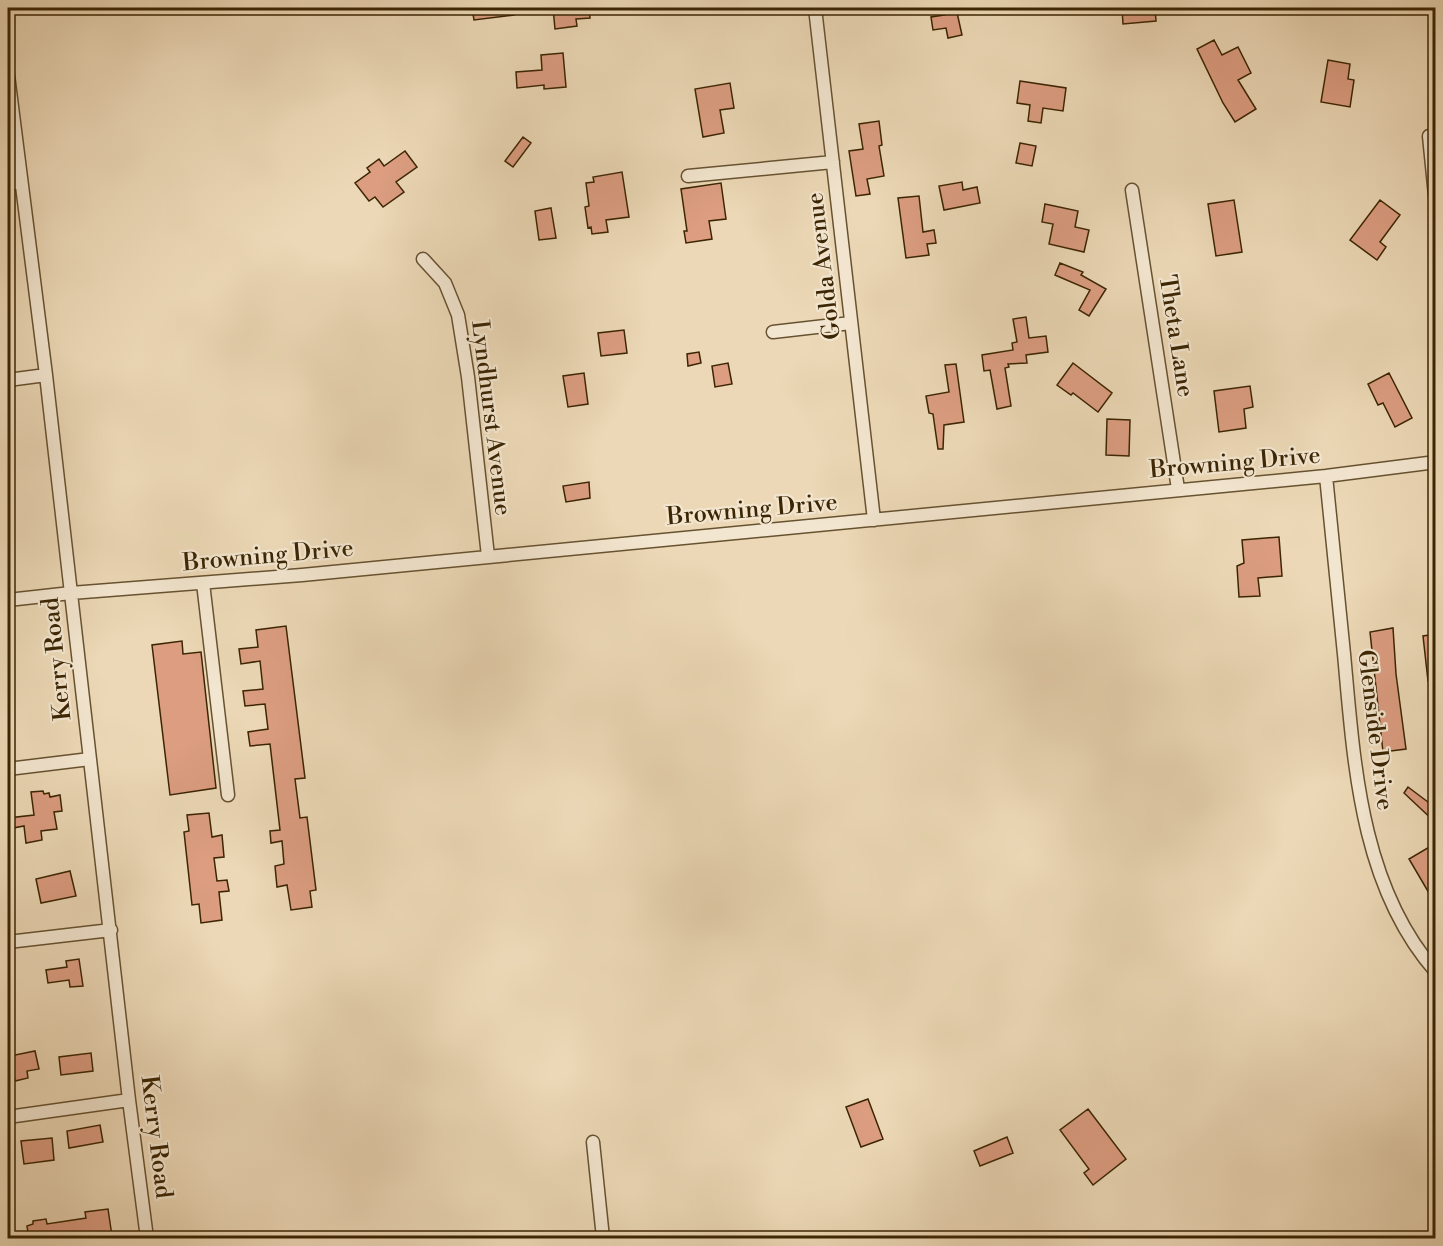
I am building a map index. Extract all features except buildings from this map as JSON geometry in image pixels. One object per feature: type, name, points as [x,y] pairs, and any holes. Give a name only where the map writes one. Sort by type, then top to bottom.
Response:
[{"type":"street","name":"Golda Avenue","points":[[815,8],[874,520]]},
{"type":"street","name":"Kerry Road","points":[[8,75],[46,375],[147,1239]]},
{"type":"street","points":[[1429,136],[1436,206]]},
{"type":"street","points":[[688,176],[832,162]]},
{"type":"street","points":[[8,184],[21,182]]},
{"type":"street","name":"Theta Lane","points":[[1132,189],[1178,489]]},
{"type":"street","name":"Lyndhurst Avenue","points":[[423,259],[445,283],[458,315],[468,377],[488,556]]},
{"type":"street","points":[[773,332],[851,323]]},
{"type":"street","points":[[8,380],[46,375]]},
{"type":"street","name":"Browning Drive","points":[[8,600],[874,520],[1326,476],[1436,462]]},
{"type":"street","name":"Glenside Drive","points":[[1326,476],[1351,731],[1363,811],[1374,859],[1395,908],[1415,944],[1436,972]]},
{"type":"street","points":[[203,583],[228,795]]},
{"type":"street","points":[[8,769],[90,759]]},
{"type":"street","points":[[8,942],[111,930]]},
{"type":"street","points":[[8,1117],[129,1100]]},
{"type":"street","points":[[593,1142],[603,1239]]}]
